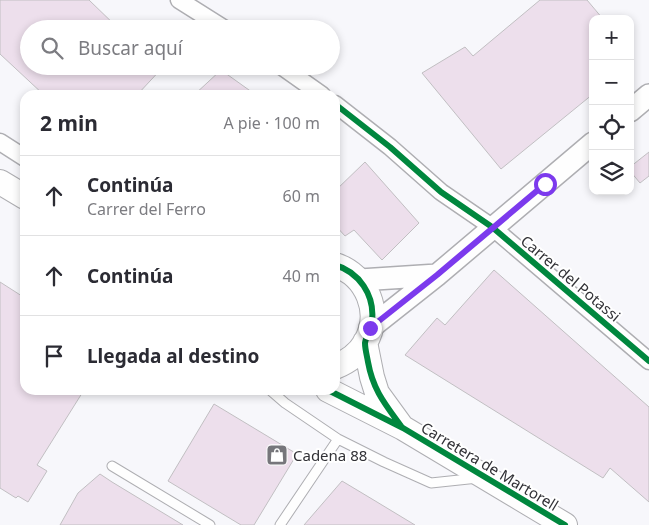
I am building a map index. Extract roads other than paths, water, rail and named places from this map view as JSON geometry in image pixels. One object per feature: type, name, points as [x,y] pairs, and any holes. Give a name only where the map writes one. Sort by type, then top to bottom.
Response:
[{"type":"main road","points":[[0,182],[20,195]]},
{"type":"main road","points":[[340,267],[351,272],[360,280]]},
{"type":"main road","name":"Carretera de Martorell","points":[[360,280],[366,288],[371,304],[372,313],[368,335],[372,377],[377,393],[403,428]]},
{"type":"main road","points":[[340,365],[349,360],[368,335]]},
{"type":"main road","name":"Carretera de Martorell","points":[[334,395],[403,428],[564,525]]},
{"type":"street","points":[[179,0],[211,20]]},
{"type":"street","points":[[294,75],[315,90]]},
{"type":"street","points":[[634,108],[649,95]]},
{"type":"street","name":"Carrer del Potassi","points":[[340,108],[384,142],[442,192],[492,227],[649,361]]},
{"type":"street","points":[[0,142],[20,155]]},
{"type":"street","points":[[368,335],[492,227],[589,146]]},
{"type":"street","points":[[360,280],[437,275]]},
{"type":"lane","points":[[276,395],[338,439],[384,462],[431,482],[485,477]]},
{"type":"lane","points":[[280,525],[338,439]]},
{"type":"lane","points":[[112,466],[210,525]]},
{"type":"place","name":"Cadena 88","points":[[277,455]]}]
